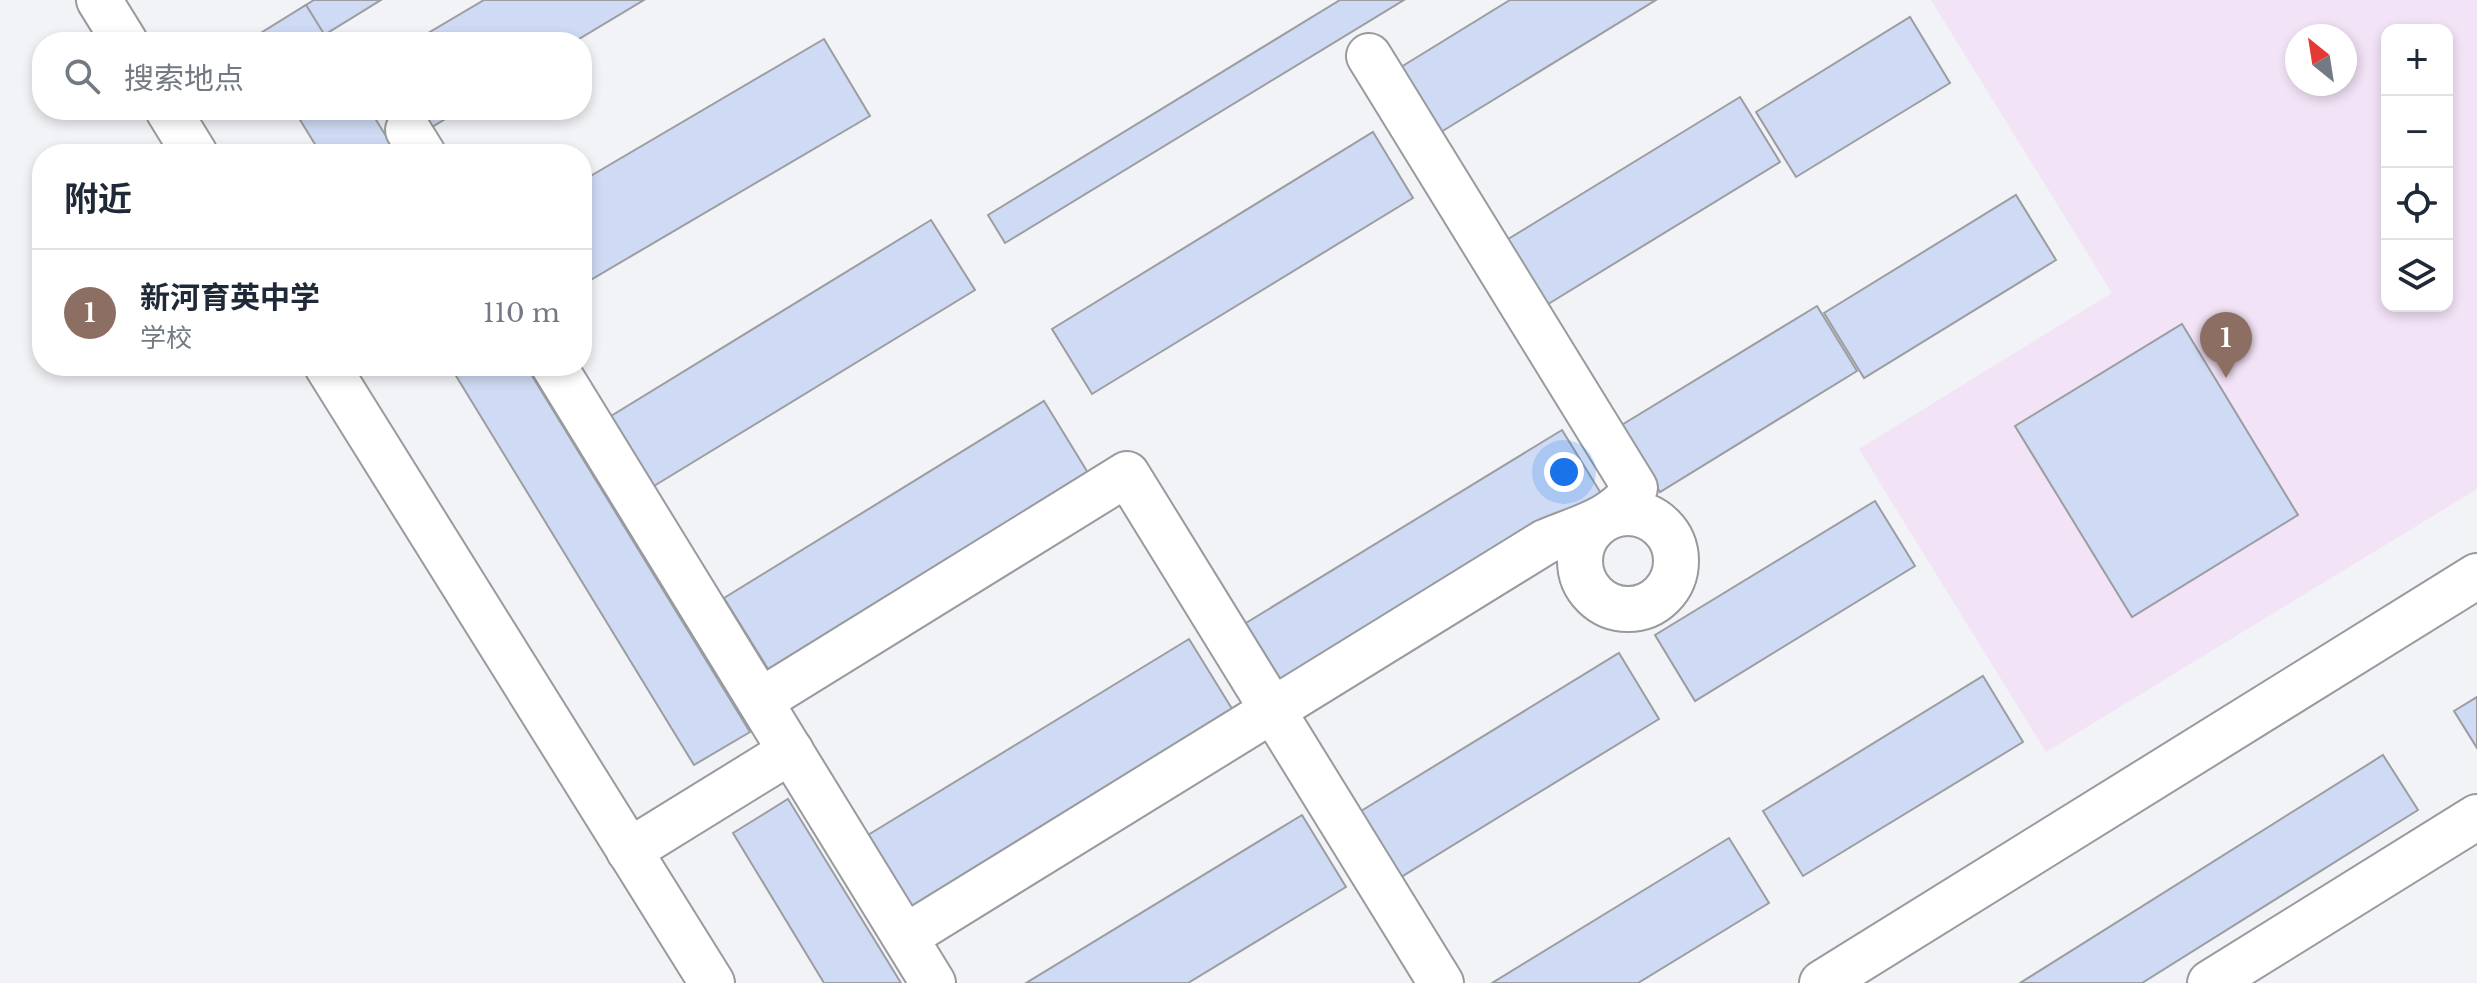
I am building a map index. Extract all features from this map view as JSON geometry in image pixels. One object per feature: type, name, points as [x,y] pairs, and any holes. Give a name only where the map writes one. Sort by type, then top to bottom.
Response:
[{"type":"street","points":[[99,0],[119,32]]},
{"type":"street","points":[[905,937],[1545,542],[1604,518],[1627,500],[1635,488],[1369,56]]},
{"type":"street","points":[[174,120],[189,144]]},
{"type":"street","points":[[333,376],[712,983]]},
{"type":"street","points":[[560,376],[933,983]]},
{"type":"street","points":[[760,701],[1127,474],[1441,983]]},
{"type":"street","points":[[1822,983],[2477,576]]},
{"type":"street","points":[[629,851],[791,751]]},
{"type":"street","points":[[2233,977],[2477,817]]},
{"type":"shaded area","points":[[1931,0],[2477,0],[2477,489],[2046,752],[1859,449],[2112,293]]},
{"type":"building","points":[[314,0],[381,0],[329,32],[322,32],[306,5]]},
{"type":"building","points":[[484,0],[644,0],[591,32],[430,32]]},
{"type":"building","points":[[1340,0],[1404,0],[1005,243],[988,215]]},
{"type":"building","points":[[1510,0],[1656,0],[1441,132],[1401,67]]},
{"type":"building","points":[[306,5],[323,32],[262,32]]},
{"type":"building","points":[[1910,17],[1950,83],[1796,177],[1756,112]]},
{"type":"building","points":[[824,39],[870,116],[592,279],[592,175]]},
{"type":"building","points":[[1740,97],[1780,162],[1545,306],[1505,241]]},
{"type":"building","points":[[300,120],[376,120],[391,144],[315,144]]},
{"type":"building","points":[[421,120],[444,120],[427,130]]},
{"type":"building","points":[[1373,132],[1413,198],[1092,394],[1052,329]]},
{"type":"building","points":[[2016,195],[2056,260],[1864,378],[1824,313]]},
{"type":"building","points":[[931,220],[975,290],[654,486],[611,416]]},
{"type":"building","points":[[1817,306],[1857,371],[1660,492],[1620,426]]},
{"type":"building","points":[[2182,324],[2298,515],[2132,617],[2015,426]]},
{"type":"building","points":[[456,376],[532,376],[750,732],[694,765]]},
{"type":"building","points":[[1044,401],[1093,481],[773,677],[724,598]]},
{"type":"building","points":[[1562,430],[1602,495],[1281,692],[1241,626]]},
{"type":"building","points":[[1875,501],[1915,566],[1695,701],[1655,635]]},
{"type":"building","points":[[1189,639],[1234,712],[913,909],[868,835]]},
{"type":"building","points":[[1619,653],[1659,719],[1401,877],[1361,811]]},
{"type":"building","points":[[1983,676],[2023,742],[1803,876],[1763,811]]},
{"type":"building","points":[[2477,697],[2477,748],[2454,711]]},
{"type":"building","points":[[2383,755],[2418,810],[2142,983],[2020,983]]},
{"type":"building","points":[[788,799],[901,983],[824,983],[733,833]]},
{"type":"building","points":[[1302,815],[1346,887],[1188,983],[1026,983]]},
{"type":"building","points":[[1729,838],[1769,903],[1638,983],[1492,983]]},
{"type":"place","name":"新河育英中学","points":[[2226,378]]}]
